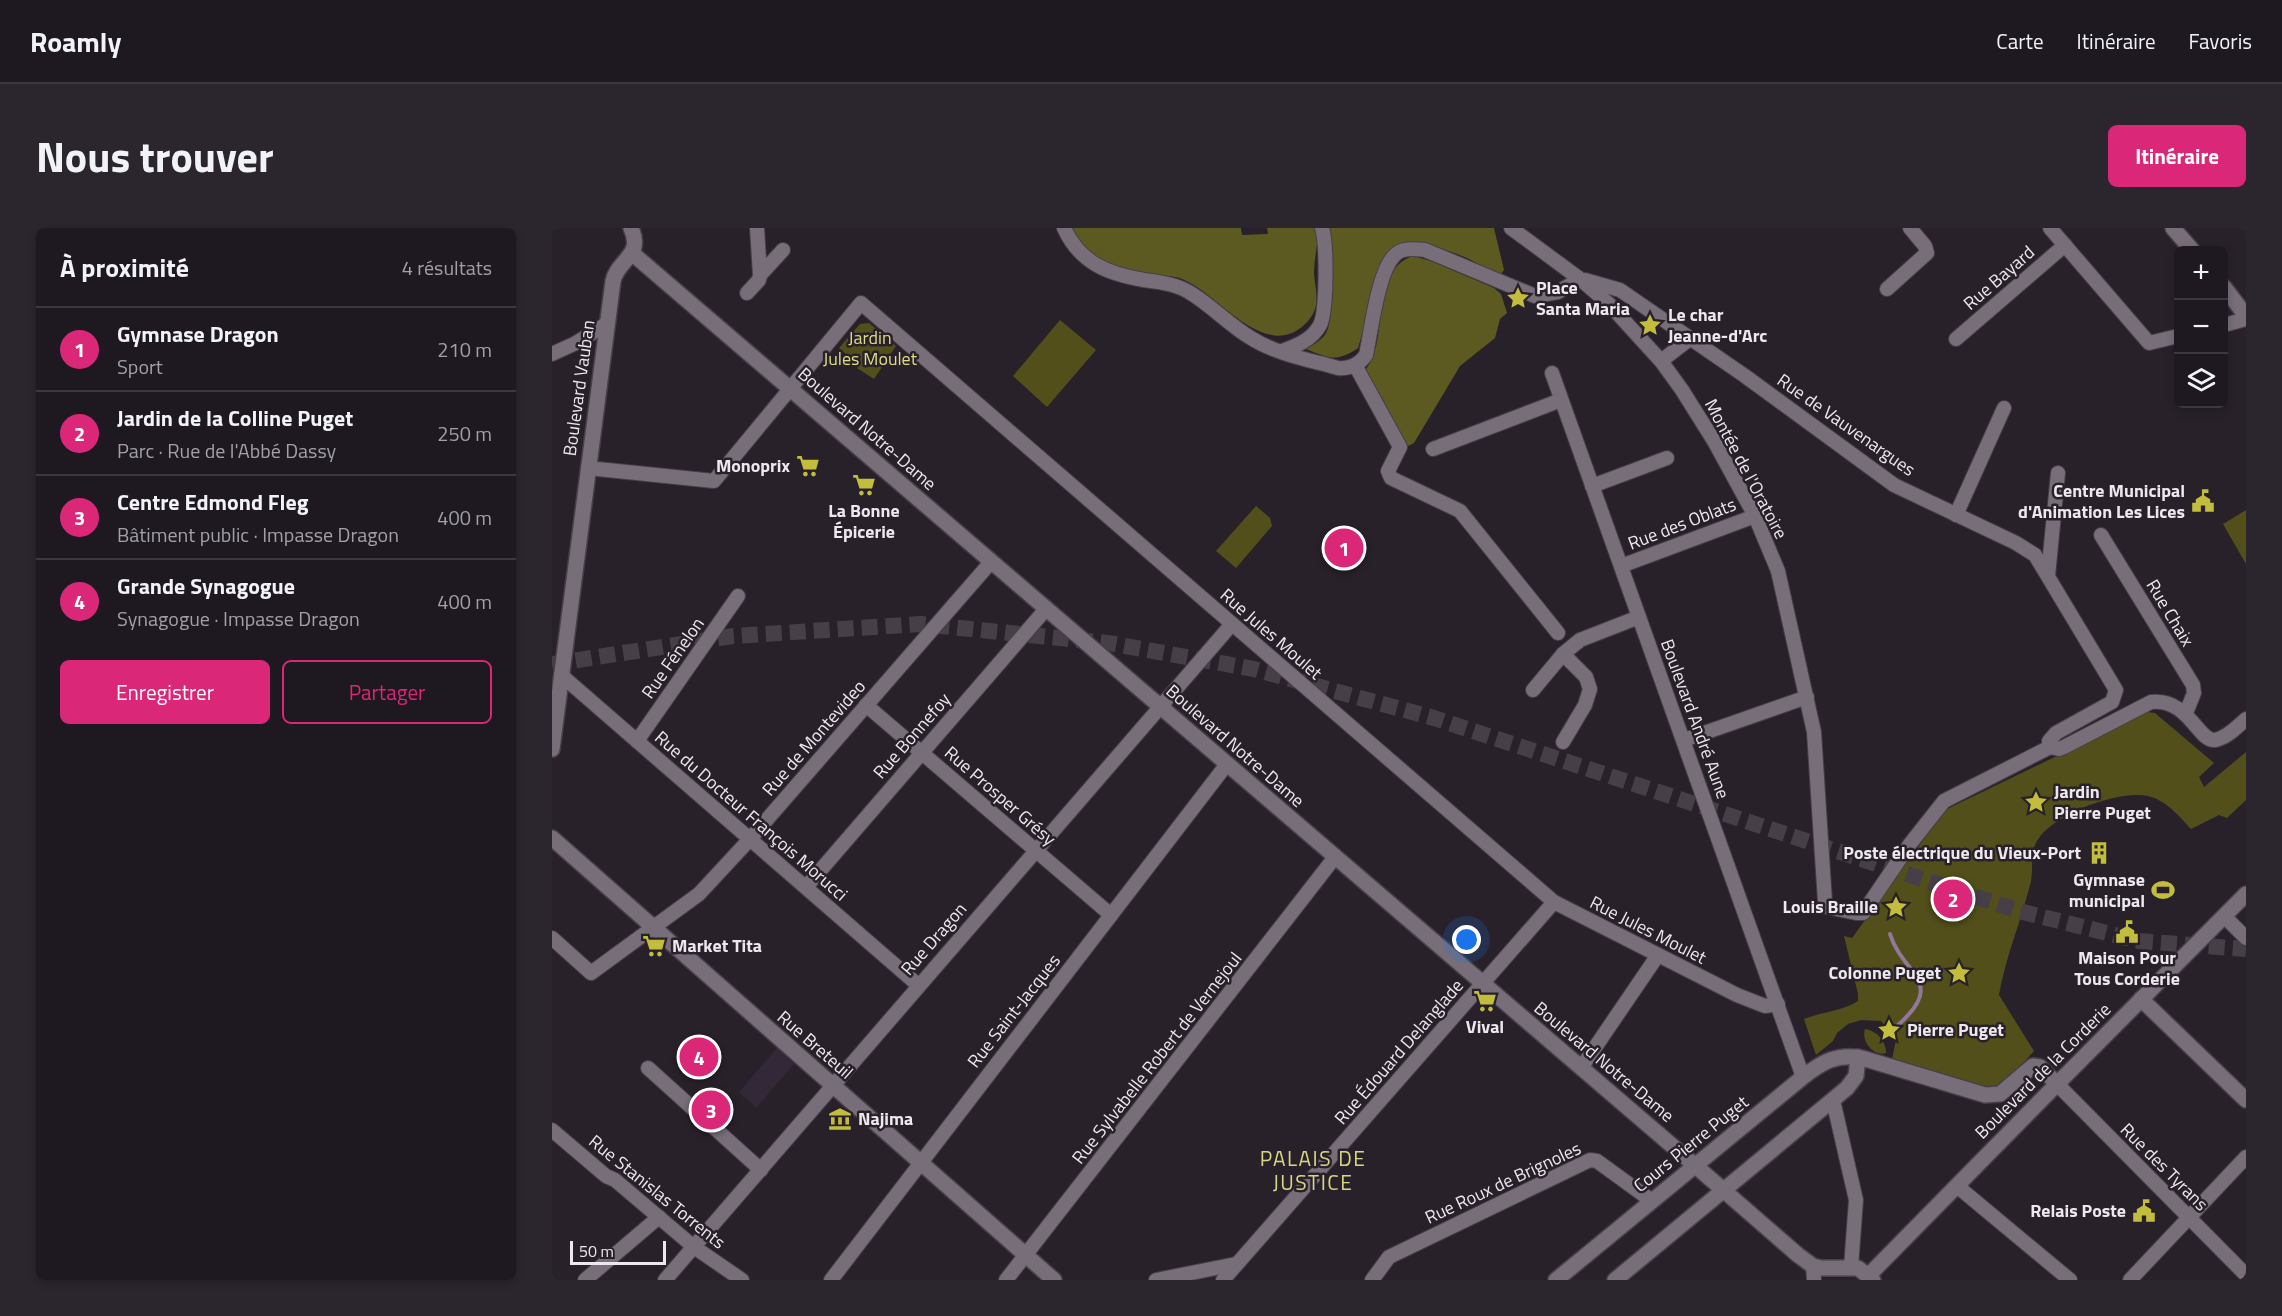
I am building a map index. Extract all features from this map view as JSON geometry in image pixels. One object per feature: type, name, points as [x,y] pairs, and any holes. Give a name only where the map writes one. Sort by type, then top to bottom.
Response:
[{"type":"street","points":[[631,228],[635,244],[633,254]]},
{"type":"street","points":[[747,293],[759,280],[760,275],[756,228]]},
{"type":"street","points":[[1064,228],[1077,251],[1094,264],[1125,277],[1159,282],[1188,291],[1252,339],[1282,351],[1346,369],[1362,361],[1366,355],[1384,272],[1394,254],[1407,249],[1425,250],[1535,296],[1558,292],[1580,279]]},
{"type":"street","points":[[1282,351],[1300,345],[1321,324],[1324,310],[1325,245],[1322,228]]},
{"type":"street","name":"Montée de l'Oratoire","points":[[1511,228],[1580,279],[1609,304],[1661,361],[1714,441],[1755,516],[1778,571],[1814,732],[1827,907],[1863,913],[1910,844],[1944,801],[2050,747]]},
{"type":"street","points":[[1887,289],[1928,253],[1910,228]]},
{"type":"street","points":[[2050,228],[2149,343],[2174,337]]},
{"type":"street","points":[[2173,228],[2189,246]]},
{"type":"street","name":"Rue Bayard","points":[[1956,339],[2065,245]]},
{"type":"street","points":[[760,275],[783,250]]},
{"type":"street","name":"Boulevard Vauban","points":[[552,749],[613,281],[616,271],[633,254]]},
{"type":"street","name":"Boulevard Notre-Dame","points":[[633,254],[1695,1166],[1797,1256],[1813,1273]]},
{"type":"street","name":"Rue de Vauvenargues","points":[[1580,279],[1620,290],[1691,338],[1894,484],[2027,548],[2035,555],[2116,690],[2112,702],[2052,736],[2049,741],[2050,747]]},
{"type":"street","points":[[2228,294],[2246,318],[2228,323]]},
{"type":"street","name":"Rue Jules Moulet","points":[[790,389],[861,303],[1554,902],[1754,1003],[1765,1006],[1778,1004]]},
{"type":"street","points":[[552,354],[576,343],[608,323]]},
{"type":"street","points":[[1661,361],[1691,338]]},
{"type":"street","points":[[1355,365],[1400,447],[1388,471],[1391,478],[1460,511],[1558,633]]},
{"type":"street","name":"Boulevard André Aune","points":[[1552,374],[1803,1077]]},
{"type":"street","points":[[588,468],[714,481],[790,389]]},
{"type":"street","points":[[1433,449],[1561,400]]},
{"type":"street","points":[[1956,515],[2004,408]]},
{"type":"street","points":[[1592,486],[1667,458]]},
{"type":"street","points":[[2048,576],[2058,473]]},
{"type":"street","name":"Rue des Oblats","points":[[1621,566],[1755,516]]},
{"type":"street","name":"Rue Chaix","points":[[2101,535],[2193,685],[2193,699],[2186,713]]},
{"type":"street","name":"Rue de Montevideo","points":[[552,938],[591,973],[699,894],[991,562]]},
{"type":"street","name":"Rue Fénelon","points":[[637,741],[738,596]]},
{"type":"street","name":"Rue Bonnefoy","points":[[806,887],[1046,609]]},
{"type":"street","points":[[1533,690],[1563,654],[1580,640],[1639,617]]},
{"type":"street","name":"Rue Dragon","points":[[665,1280],[1232,624]]},
{"type":"street","points":[[1563,654],[1586,677],[1590,688],[1585,705],[1563,742]]},
{"type":"street","name":"Rue du Docteur François Morucci","points":[[561,675],[918,985]]},
{"type":"street","points":[[1684,740],[1807,697]]},
{"type":"street","points":[[2050,747],[2054,749],[2064,747],[2151,702],[2160,701],[2186,713],[2209,739],[2221,738],[2246,719]]},
{"type":"street","name":"Rue Prosper Grésy","points":[[866,705],[1111,915]]},
{"type":"street","name":"Rue Saint-Jacques","points":[[831,1280],[1227,764]]},
{"type":"street","name":"Rue Breteuil","points":[[552,838],[1054,1280]]},
{"type":"street","name":"Rue Sylvabelle Robert de Vernejoul","points":[[1006,1280],[1335,857]]},
{"type":"street","name":"Boulevard de la Corderie","points":[[1871,1278],[1957,1186],[2246,894]]},
{"type":"street","name":"Rue Édouard Delanglade","points":[[1223,1280],[1554,902]]},
{"type":"street","points":[[2224,916],[2246,938]]},
{"type":"street","points":[[1581,1068],[1658,955]]},
{"type":"street","points":[[2141,999],[2246,1100]]},
{"type":"street","name":"Cours Pierre Puget","points":[[1556,1280],[1803,1077],[1829,1059],[1845,1056],[1858,1057],[1985,1095],[2000,1094],[2033,1066],[2040,1067],[2057,1084]]},
{"type":"street","points":[[1615,1280],[1852,1083],[1856,1077],[1858,1057]]},
{"type":"street","points":[[648,1068],[761,1170]]},
{"type":"street","name":"Rue des Tyrans","points":[[2057,1084],[2246,1275]]},
{"type":"street","points":[[1833,1100],[1856,1200],[1851,1267]]},
{"type":"street","name":"Rue Stanislas Torrents","points":[[552,1130],[694,1247],[742,1280]]},
{"type":"street","points":[[2130,1280],[2246,1157]]},
{"type":"street","name":"Rue Roux de Brignoles","points":[[1372,1280],[1389,1257],[1590,1160],[1597,1161],[1652,1201]]},
{"type":"street","points":[[1957,1186],[2070,1280]]},
{"type":"street","points":[[585,1280],[659,1217]]},
{"type":"street","points":[[1156,1280],[1236,1264]]},
{"type":"street","points":[[1813,1273],[1829,1268],[1851,1267],[1858,1268],[1871,1278]]},
{"type":"shaded area","points":[[1071,228],[1241,228],[1242,235],[1268,234],[1267,228],[1317,228],[1319,233],[1314,274],[1316,307],[1304,325],[1289,334],[1273,335],[1257,330],[1241,321],[1196,286],[1182,279],[1120,267],[1097,257],[1078,240]]},
{"type":"shaded area","points":[[1329,228],[1494,228],[1504,270],[1501,274],[1497,273],[1449,251],[1410,243],[1380,272],[1358,348],[1344,356],[1327,357],[1306,349],[1323,337],[1330,321],[1333,280]]},
{"type":"shaded area","points":[[1413,256],[1431,261],[1494,288],[1501,294],[1507,313],[1500,319],[1495,338],[1460,366],[1414,443],[1408,446],[1400,440],[1366,369],[1377,341],[1385,291],[1390,276],[1399,264]]},
{"type":"shaded area","points":[[777,1048],[794,1064],[756,1108],[739,1092]]},
{"type":"green space","points":[[1060,320],[1096,350],[1047,407],[1013,376]]},
{"type":"green space","name":"Jardin Jules Moulet","points":[[869,323],[896,346],[874,379],[857,368],[859,365],[839,348],[860,324]]},
{"type":"green space","points":[[1256,506],[1270,518],[1272,526],[1236,568],[1216,551]]},
{"type":"green space","points":[[2246,510],[2246,564],[2223,524]]},
{"type":"green space","points":[[2148,712],[2155,713],[2214,763],[2199,777],[2204,787],[2246,752],[2246,800],[2227,818],[2219,815],[2191,829],[2172,810],[2155,798],[2135,795],[2120,797],[2085,807],[2054,824],[2042,834],[2035,845],[2031,880],[1999,995],[2034,1051],[2013,1074],[2001,1084],[1987,1088],[1892,1059],[1896,1040],[1881,1021],[1861,1020],[1848,1024],[1816,1055],[1804,1019],[1846,1007],[1858,1001],[1844,936],[1852,938],[1945,810]]},
{"type":"green space","points":[[1865,1029],[1880,1037],[1886,1053],[1877,1053],[1869,1047],[1864,1034]]},
{"type":"waterway","points":[[1890,934],[1896,948],[1918,979],[1921,988],[1919,999],[1912,1011],[1897,1026]]},
{"type":"tunnel","points":[[552,664],[733,636],[921,624],[1108,643],[1254,669],[1434,718],[2019,911],[2139,941],[2246,949]]},
{"type":"place","name":"Place Santa Maria","points":[[1518,298]]},
{"type":"place","name":"Le char Jeanne-d'Arc","points":[[1650,325]]},
{"type":"place","name":"Monoprix","points":[[808,466]]},
{"type":"place","name":"La Bonne Épicerie","points":[[864,485]]},
{"type":"place","name":"Centre Municipal d'Animation Les Lices","points":[[2203,501]]},
{"type":"place","name":"Gymnase Dragon","points":[[1344,548]]},
{"type":"place","name":"Jardin Pierre Puget","points":[[2036,802]]},
{"type":"place","name":"Poste électrique du Vieux-Port","points":[[2099,853]]},
{"type":"place","name":"Gymnase municipal","points":[[2163,890]]},
{"type":"place","name":"Jardin de la Colline Puget","points":[[1953,899]]},
{"type":"place","name":"Louis Braille","points":[[1896,907]]},
{"type":"place","name":"Maison Pour Tous Corderie","points":[[2127,932]]},
{"type":"place","name":"Market Tita","points":[[654,946]]},
{"type":"place","name":"Colonne Puget","points":[[1959,973]]},
{"type":"place","name":"Vival","points":[[1485,1001]]},
{"type":"place","name":"Pierre Puget","points":[[1889,1030]]},
{"type":"place","name":"Grande Synagogue","points":[[699,1057]]},
{"type":"place","name":"Centre Edmond Fleg","points":[[711,1110]]},
{"type":"place","name":"Najima","points":[[840,1119]]},
{"type":"place","name":"Relais Poste","points":[[2144,1211]]},
{"type":"district","name":"PALAIS DE JUSTICE","points":[[1313,1171]]}]
